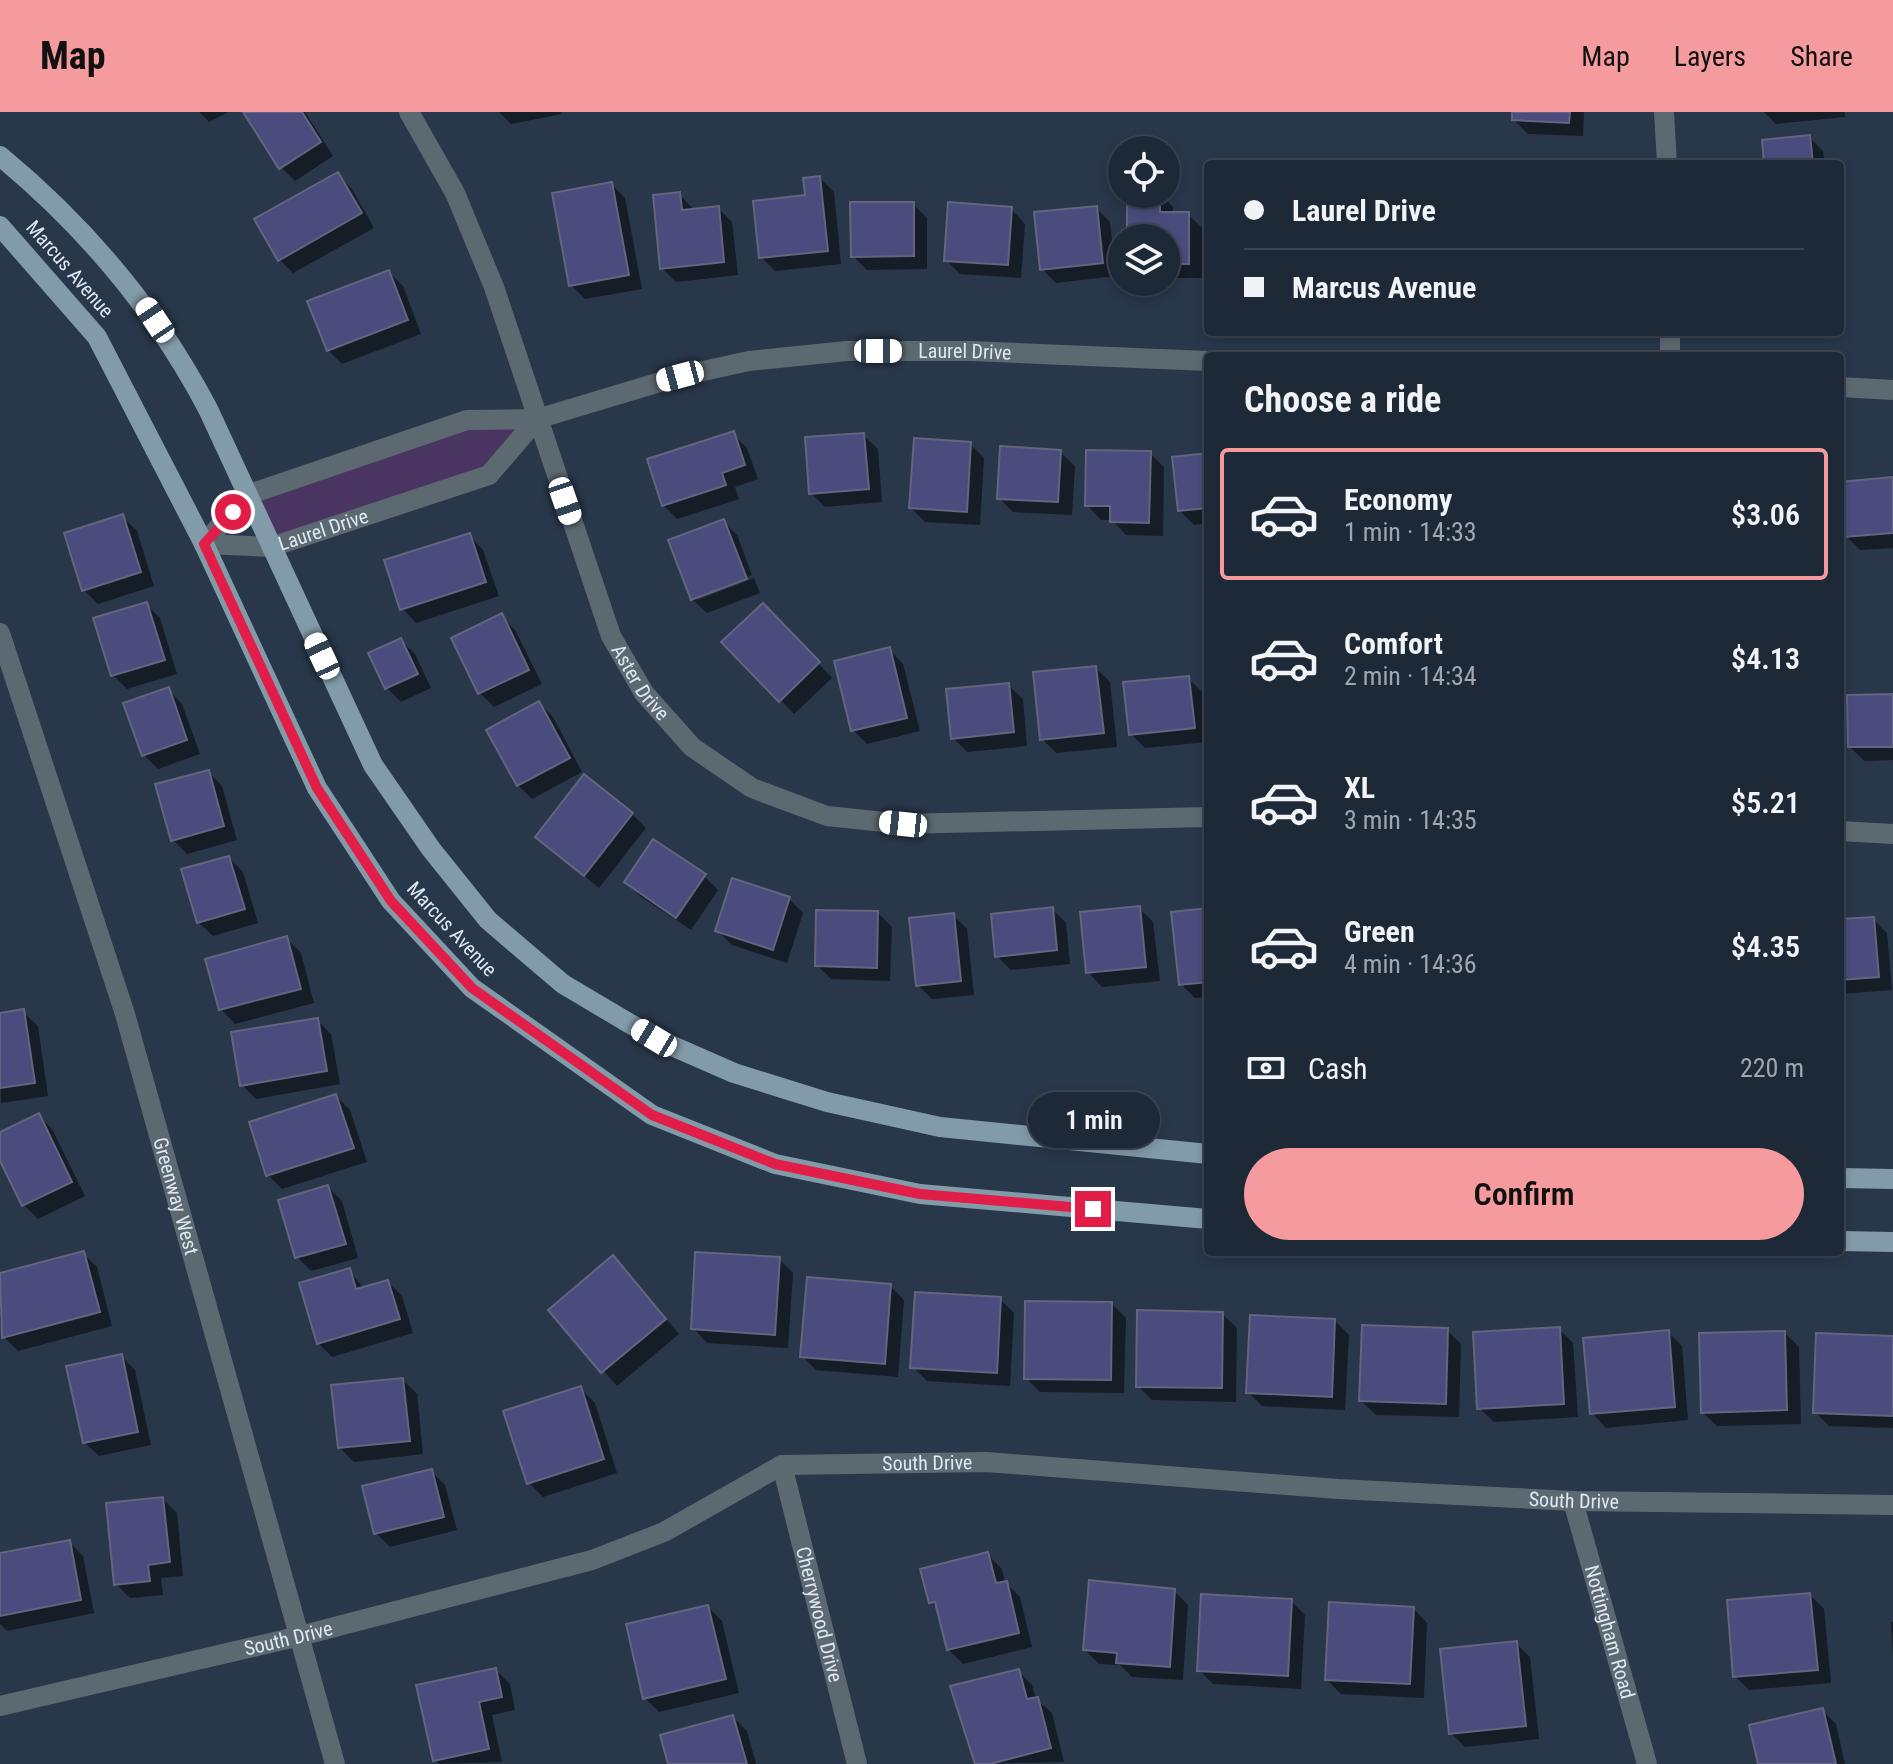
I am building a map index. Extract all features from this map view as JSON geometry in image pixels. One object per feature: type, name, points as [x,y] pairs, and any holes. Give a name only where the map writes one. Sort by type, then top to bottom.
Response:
[{"type":"main road","name":"Marcus Avenue","points":[[0,156],[92,243],[142,300],[183,362],[373,765],[431,849],[488,920],[563,984],[654,1038],[734,1073],[827,1102],[940,1127],[1204,1154]]},
{"type":"main road","name":"Marcus Avenue","points":[[0,226],[97,337],[204,544],[317,788],[391,901],[472,988],[652,1115],[775,1164],[920,1194],[1204,1219]]},
{"type":"main road","points":[[1844,1178],[1893,1179]]},
{"type":"main road","points":[[1844,1241],[1893,1242]]},
{"type":"street","name":"Aster Drive","points":[[409,112],[455,193],[494,287],[611,636],[644,693],[692,747],[752,788],[827,816],[903,824],[1204,817]]},
{"type":"street","points":[[1664,112],[1667,160]]},
{"type":"street","name":"Laurel Drive","points":[[204,544],[247,495],[467,420],[537,419],[680,376],[749,361],[847,351],[971,351],[1204,361]]},
{"type":"street","points":[[1844,387],[1893,390]]},
{"type":"street","name":"Laurel Drive","points":[[204,544],[271,547],[489,475],[537,419]]},
{"type":"street","name":"Greenway West","points":[[0,633],[125,1014],[335,1764]]},
{"type":"street","points":[[1844,831],[1893,834]]},
{"type":"street","name":"South Drive","points":[[0,1706],[300,1636],[592,1560],[664,1532],[782,1465],[986,1462],[1323,1488],[1573,1501],[1893,1505]]},
{"type":"street","name":"Cherrywood Drive","points":[[782,1465],[857,1764]]},
{"type":"street","name":"Nottingham Road","points":[[1573,1501],[1647,1764]]},
{"type":"shaded area","points":[[537,419],[489,475],[271,547],[247,495],[467,420]]},
{"type":"building","points":[[243,112],[302,112],[321,142],[279,169]]},
{"type":"building","points":[[1512,112],[1570,112],[1569,123],[1512,120]]},
{"type":"building","points":[[1810,135],[1813,160],[1764,160],[1762,140]]},
{"type":"building","points":[[338,172],[362,213],[278,261],[254,219]]},
{"type":"building","points":[[820,176],[828,251],[759,258],[753,201],[805,195],[803,178]]},
{"type":"building","points":[[612,182],[629,275],[569,286],[552,193]]},
{"type":"building","points":[[680,192],[682,210],[719,206],[724,262],[660,269],[653,195]]},
{"type":"building","points":[[850,202],[914,202],[914,256],[851,257]]},
{"type":"building","points":[[948,202],[1012,207],[1008,265],[944,261]]},
{"type":"building","points":[[1097,206],[1103,263],[1040,270],[1034,212]]},
{"type":"building","points":[[1127,208],[1189,212],[1189,264],[1180,264],[1180,224],[1127,224]]},
{"type":"building","points":[[389,270],[408,320],[327,351],[307,301]]},
{"type":"building","points":[[734,431],[745,465],[722,473],[726,485],[662,506],[647,459]]},
{"type":"building","points":[[864,433],[869,489],[809,494],[805,437]]},
{"type":"building","points":[[914,438],[971,442],[967,512],[909,508]]},
{"type":"building","points":[[1000,446],[1061,450],[1058,502],[997,499]]},
{"type":"building","points":[[1086,450],[1151,451],[1149,523],[1110,522],[1110,506],[1085,506]]},
{"type":"building","points":[[1204,453],[1204,508],[1178,511],[1172,457]]},
{"type":"building","points":[[1893,477],[1893,533],[1844,537],[1844,482]]},
{"type":"building","points":[[123,514],[141,572],[82,591],[64,533]]},
{"type":"building","points":[[724,519],[747,579],[691,600],[668,540]]},
{"type":"building","points":[[470,533],[486,582],[400,610],[384,560]]},
{"type":"building","points":[[147,602],[165,660],[111,676],[93,618]]},
{"type":"building","points":[[763,603],[820,662],[779,702],[721,642]]},
{"type":"building","points":[[502,613],[529,670],[478,694],[451,638]]},
{"type":"building","points":[[401,638],[418,674],[385,689],[368,653]]},
{"type":"building","points":[[890,647],[907,718],[851,731],[834,661]]},
{"type":"building","points":[[1096,666],[1104,733],[1040,740],[1033,672]]},
{"type":"building","points":[[1189,676],[1195,728],[1129,735],[1123,682]]},
{"type":"building","points":[[1009,683],[1014,732],[951,739],[946,689]]},
{"type":"building","points":[[169,687],[187,740],[142,756],[123,703]]},
{"type":"building","points":[[1893,694],[1893,747],[1848,747],[1847,695]]},
{"type":"building","points":[[539,701],[570,758],[517,786],[486,730]]},
{"type":"building","points":[[209,770],[224,826],[171,841],[155,784]]},
{"type":"building","points":[[584,774],[633,813],[584,876],[535,837]]},
{"type":"building","points":[[653,839],[706,874],[676,918],[624,882]]},
{"type":"building","points":[[229,856],[245,909],[197,923],[181,869]]},
{"type":"building","points":[[732,878],[790,897],[773,950],[715,931]]},
{"type":"building","points":[[1140,906],[1146,967],[1086,973],[1080,912]]},
{"type":"building","points":[[1053,907],[1057,950],[995,957],[991,914]]},
{"type":"building","points":[[1204,908],[1204,982],[1179,985],[1171,912]]},
{"type":"building","points":[[816,910],[878,911],[877,968],[815,966]]},
{"type":"building","points":[[954,913],[961,981],[916,986],[909,918]]},
{"type":"building","points":[[1874,917],[1879,977],[1844,980],[1844,919]]},
{"type":"building","points":[[287,936],[301,989],[219,1010],[205,959]]},
{"type":"building","points":[[24,1009],[35,1083],[0,1088],[0,1013]]},
{"type":"building","points":[[318,1018],[327,1071],[240,1086],[231,1032]]},
{"type":"building","points":[[336,1094],[354,1148],[266,1176],[249,1122]]},
{"type":"building","points":[[39,1113],[72,1182],[22,1206],[0,1161],[0,1132]]},
{"type":"building","points":[[328,1185],[346,1244],[295,1258],[278,1200]]},
{"type":"building","points":[[84,1251],[100,1312],[2,1338],[0,1273]]},
{"type":"building","points":[[695,1252],[780,1257],[775,1335],[691,1329]]},
{"type":"building","points":[[613,1255],[666,1319],[601,1373],[548,1310]]},
{"type":"building","points":[[350,1268],[356,1289],[388,1280],[400,1319],[317,1344],[299,1283]]},
{"type":"building","points":[[807,1277],[891,1284],[885,1364],[800,1357]]},
{"type":"building","points":[[915,1292],[1001,1297],[997,1373],[910,1368]]},
{"type":"building","points":[[1025,1301],[1112,1302],[1111,1380],[1024,1379]]},
{"type":"building","points":[[1137,1310],[1223,1312],[1222,1388],[1136,1387]]},
{"type":"building","points":[[1250,1315],[1335,1319],[1332,1397],[1246,1393]]},
{"type":"building","points":[[1362,1325],[1448,1328],[1446,1404],[1359,1401]]},
{"type":"building","points":[[1560,1327],[1564,1404],[1477,1409],[1473,1332]]},
{"type":"building","points":[[1669,1330],[1675,1407],[1590,1414],[1583,1338]]},
{"type":"building","points":[[1785,1331],[1787,1410],[1701,1413],[1699,1333]]},
{"type":"building","points":[[1816,1333],[1893,1336],[1893,1416],[1813,1413]]},
{"type":"building","points":[[122,1354],[138,1432],[83,1443],[66,1366]]},
{"type":"building","points":[[403,1378],[410,1441],[338,1448],[331,1385]]},
{"type":"building","points":[[581,1386],[604,1459],[527,1484],[503,1411]]},
{"type":"building","points":[[432,1469],[444,1517],[374,1534],[362,1486]]},
{"type":"building","points":[[163,1497],[170,1562],[148,1565],[150,1581],[114,1585],[106,1503]]},
{"type":"building","points":[[70,1540],[81,1600],[0,1616],[0,1553]]},
{"type":"building","points":[[988,1552],[996,1583],[1007,1581],[1019,1633],[947,1650],[935,1602],[929,1603],[920,1569]]},
{"type":"building","points":[[1089,1580],[1175,1589],[1170,1667],[1116,1663],[1117,1653],[1083,1650]]},
{"type":"building","points":[[1810,1593],[1818,1670],[1733,1677],[1727,1600]]},
{"type":"building","points":[[1201,1594],[1292,1599],[1288,1676],[1197,1671]]},
{"type":"building","points":[[1329,1602],[1414,1607],[1410,1684],[1325,1680]]},
{"type":"building","points":[[708,1605],[726,1679],[643,1699],[626,1624]]},
{"type":"building","points":[[1517,1641],[1526,1726],[1449,1734],[1440,1649]]},
{"type":"building","points":[[496,1668],[502,1697],[479,1702],[489,1749],[433,1761],[416,1685]]},
{"type":"building","points":[[1019,1669],[1027,1699],[1038,1697],[1051,1748],[990,1764],[975,1764],[950,1686]]},
{"type":"building","points":[[1823,1708],[1836,1764],[1758,1764],[1749,1725]]},
{"type":"building","points":[[733,1715],[747,1764],[668,1764],[660,1735]]},
{"type":"route","points":[[233,512],[204,544],[317,788],[391,901],[472,988],[652,1115],[775,1164],[920,1194],[1093,1209]]}]
